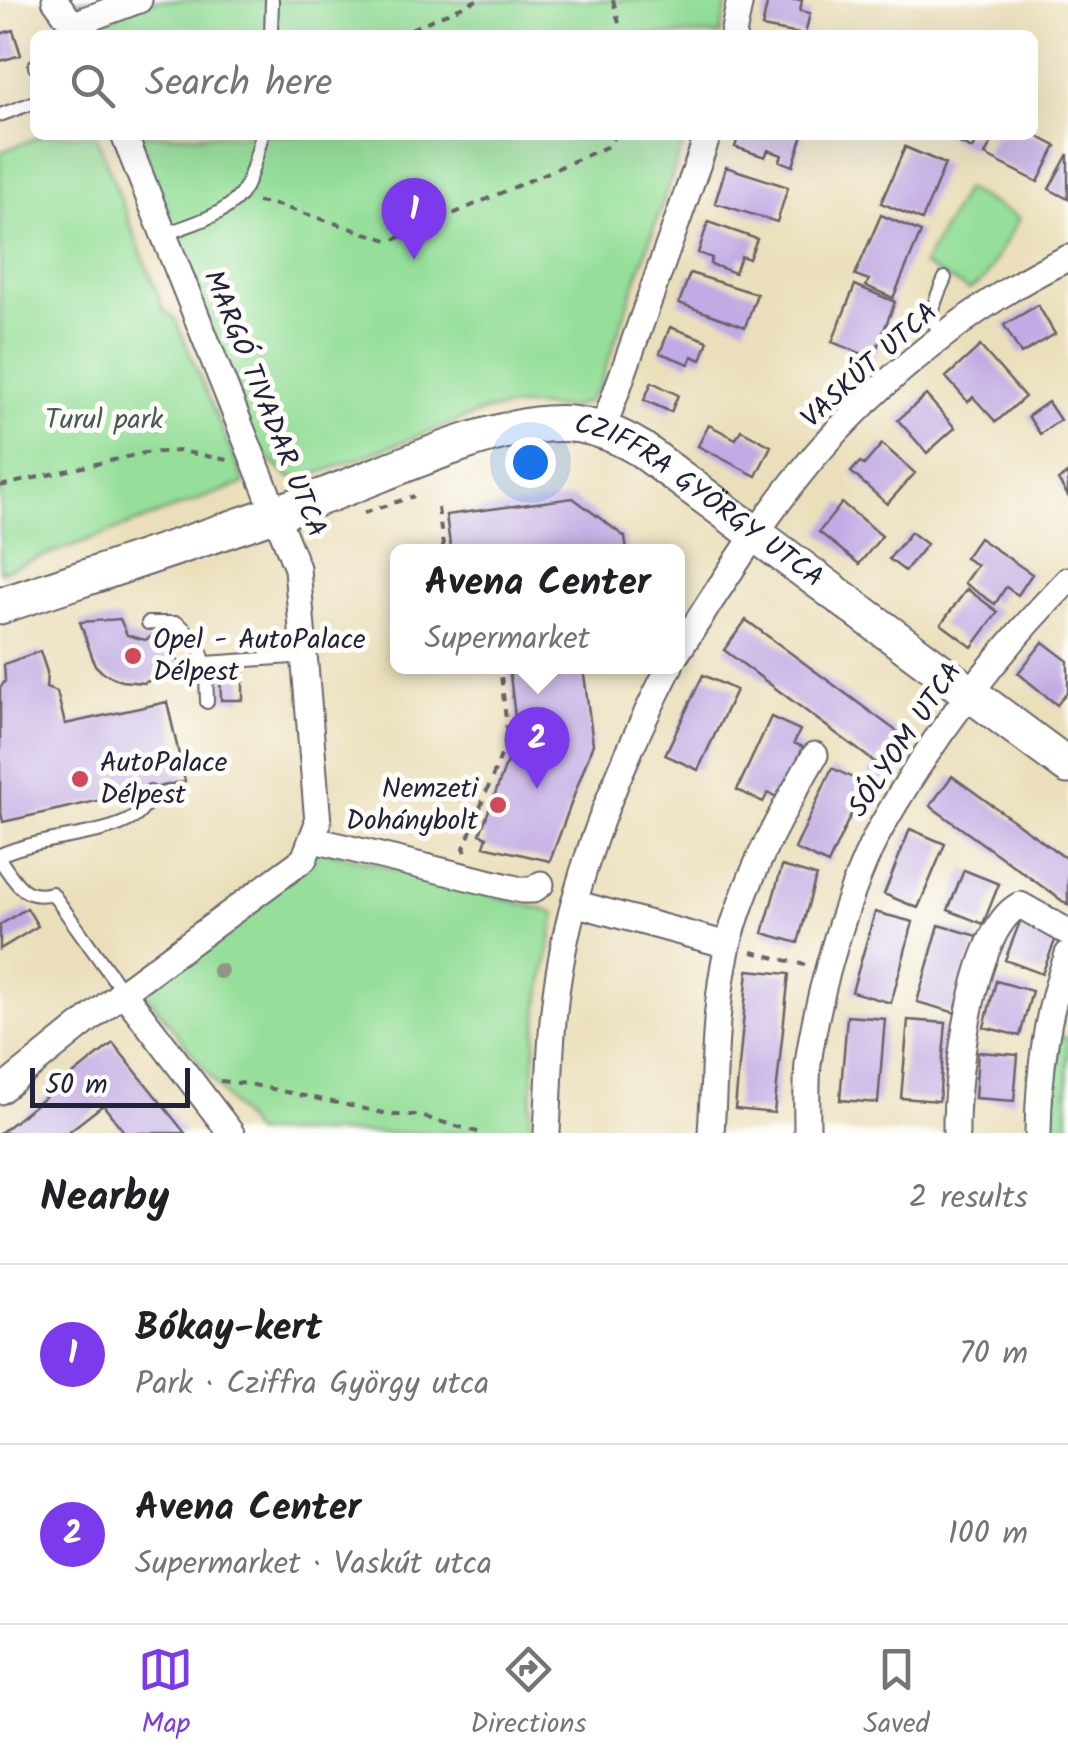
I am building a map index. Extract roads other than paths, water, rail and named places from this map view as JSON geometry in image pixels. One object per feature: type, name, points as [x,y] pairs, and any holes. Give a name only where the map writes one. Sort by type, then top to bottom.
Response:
[{"type":"main road","name":"CZIFFRA GYÖRGY UTCA","points":[[0,606],[274,514],[496,432],[552,423],[603,429],[641,448],[1068,766]]},
{"type":"street","points":[[55,0],[78,30],[139,0]]},
{"type":"street","points":[[733,30],[740,0]]},
{"type":"street","name":"MARGÓ TIVADAR UTCA","points":[[126,140],[297,568],[318,800],[314,840]]},
{"type":"street","points":[[603,429],[706,140]]},
{"type":"street","name":"VASKÚT UTCA","points":[[685,640],[757,534],[811,461],[846,422],[943,337],[993,300],[1068,258]]},
{"type":"street","name":"SÓLYOM UTCA","points":[[807,1133],[808,1065],[828,971],[882,825],[1004,650],[1068,580]]},
{"type":"street","points":[[546,1133],[554,1010],[574,903],[624,763],[666,674]]},
{"type":"street","points":[[711,1133],[728,946],[761,856],[816,755]]},
{"type":"street","points":[[0,1091],[123,992],[304,859],[314,840],[521,890],[533,890],[541,884]]},
{"type":"street","points":[[574,903],[728,946]]},
{"type":"street","points":[[956,1133],[957,1083],[966,1017],[1004,917],[1020,904],[1068,932]]},
{"type":"street","points":[[1036,1133],[1044,1036],[1068,954]]},
{"type":"street","points":[[123,992],[230,1133]]},
{"type":"lane","points":[[271,30],[272,0]]},
{"type":"lane","points":[[0,115],[30,104]]},
{"type":"lane","points":[[163,235],[225,209],[238,198],[246,188],[260,140]]},
{"type":"lane","points":[[943,337],[934,327],[931,312],[945,278]]},
{"type":"lane","points":[[148,623],[177,623],[197,641],[206,663],[207,702]]},
{"type":"lane","points":[[206,663],[307,656]]},
{"type":"lane","points":[[123,992],[52,893],[32,896],[23,892],[0,857],[21,846],[118,825],[146,807],[150,792]]},
{"type":"place","name":"Bókay-kert","points":[[414,260]]},
{"type":"place","name":"Opel - AutoPalace Délpest","points":[[133,656]]},
{"type":"place","name":"AutoPalace Délpest","points":[[80,779]]},
{"type":"place","name":"Avena Center","points":[[537,789]]},
{"type":"place","name":"Nemzeti Dohánybolt","points":[[498,805]]},
{"type":"park label","name":"Turul park","points":[[104,420]]}]
